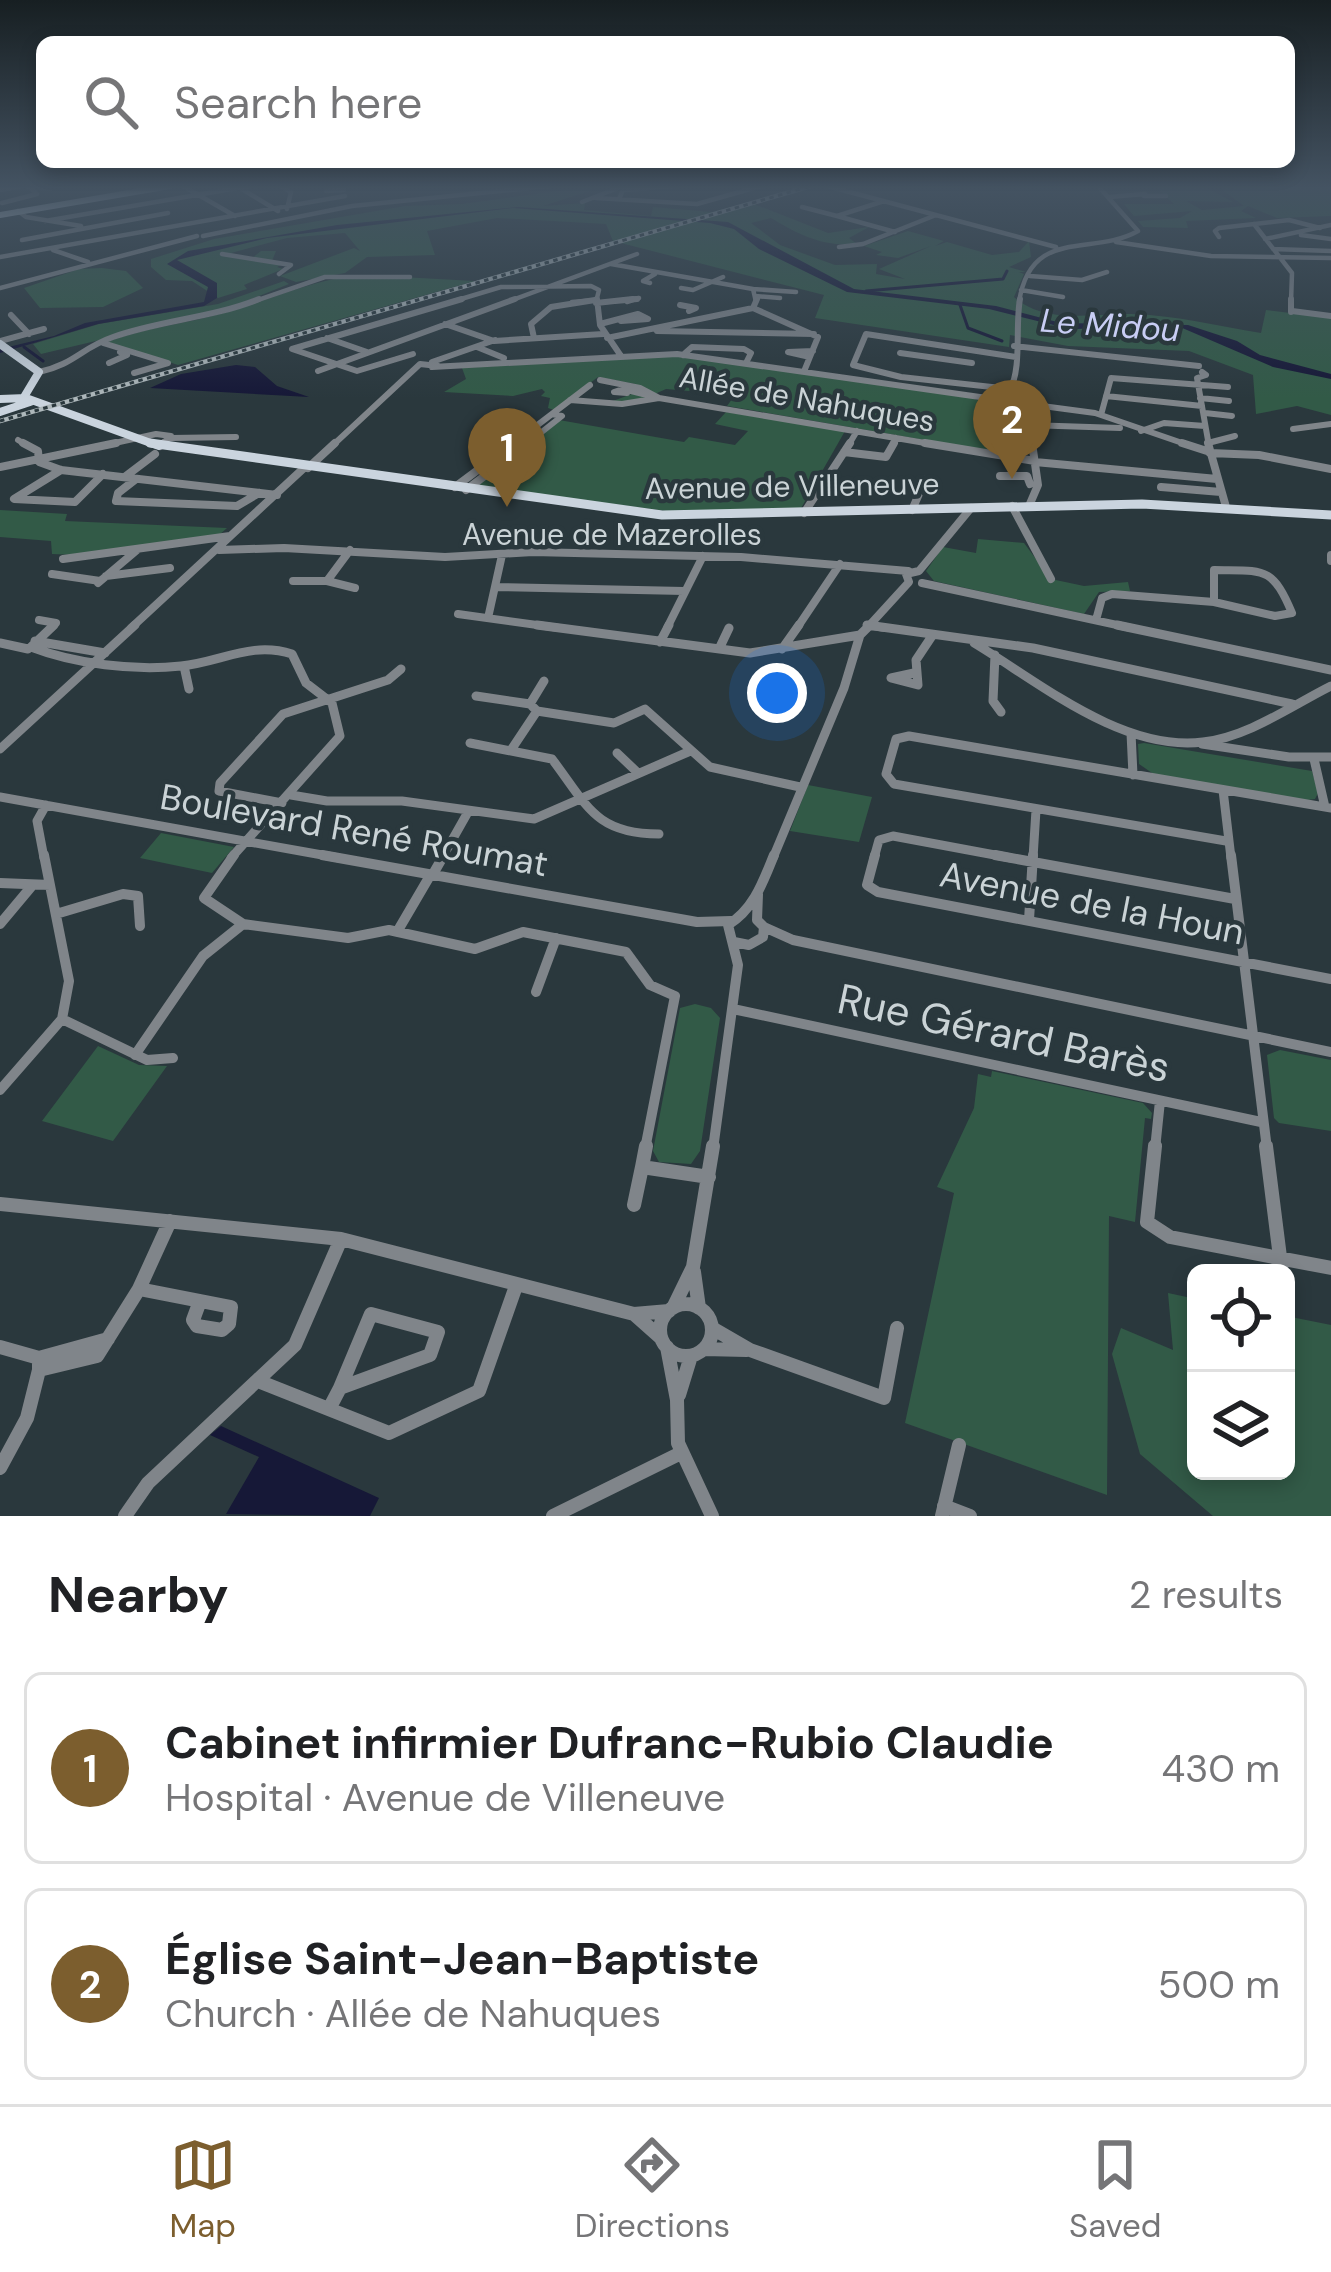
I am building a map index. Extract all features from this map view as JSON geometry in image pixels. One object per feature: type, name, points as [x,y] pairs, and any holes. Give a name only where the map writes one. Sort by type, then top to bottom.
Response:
[{"type":"main road","points":[[1,344],[39,372],[23,401],[1,412]]},
{"type":"main road","points":[[0,399],[23,401]]},
{"type":"main road","name":"Avenue de Villeneuve","points":[[23,401],[157,450],[662,514],[1050,505],[1226,507],[1331,515]]},
{"type":"street","points":[[73,257],[88,262]]},
{"type":"street","points":[[0,288],[113,257]]},
{"type":"street","points":[[240,257],[290,265],[277,275],[291,285]]},
{"type":"street","points":[[318,371],[624,257]]},
{"type":"street","points":[[1001,403],[1018,376],[1014,346],[1021,290],[1045,257]]},
{"type":"street","points":[[1237,257],[1296,257]]},
{"type":"street","points":[[1280,258],[1292,273],[1292,312],[1331,316]]},
{"type":"street","points":[[611,264],[663,269],[710,285],[796,292]]},
{"type":"street","points":[[572,268],[581,271]]},
{"type":"street","points":[[650,283],[643,281],[663,269]]},
{"type":"street","points":[[1030,276],[1082,280],[1107,272]]},
{"type":"street","points":[[39,372],[67,366],[76,355],[146,328],[224,312],[291,285],[336,275],[410,277]]},
{"type":"street","points":[[681,288],[710,285],[723,277]]},
{"type":"street","points":[[413,354],[357,370],[292,349],[501,287],[592,286],[599,290],[600,324],[619,353]]},
{"type":"street","points":[[754,290],[780,298]]},
{"type":"street","points":[[753,308],[754,290]]},
{"type":"street","points":[[1021,290],[1063,297]]},
{"type":"street","points":[[534,338],[531,324],[538,313],[567,302],[615,301]]},
{"type":"street","points":[[452,302],[482,311]]},
{"type":"street","points":[[669,328],[699,317],[753,308],[818,337],[805,369]]},
{"type":"street","points":[[689,310],[699,317]]},
{"type":"street","points":[[10,314],[29,334]]},
{"type":"street","points":[[600,324],[621,321]]},
{"type":"street","points":[[445,324],[497,339],[605,336],[669,328],[814,334]]},
{"type":"street","points":[[1,344],[44,329]]},
{"type":"street","points":[[1010,389],[901,377],[853,365],[862,336],[1016,357]]},
{"type":"street","points":[[327,338],[368,352]]},
{"type":"street","points":[[903,338],[900,353],[972,364]]},
{"type":"street","points":[[0,748],[303,468],[430,365],[497,339]]},
{"type":"street","points":[[100,344],[127,355],[109,363]]},
{"type":"street","points":[[100,344],[168,363],[134,373]]},
{"type":"street","points":[[390,345],[430,365],[619,353],[747,361],[1101,415],[1136,430],[1224,452],[1331,469]]},
{"type":"street","points":[[1014,346],[1178,361]]},
{"type":"street","points":[[477,347],[503,361]]},
{"type":"street","points":[[966,384],[976,349]]},
{"type":"street","points":[[1101,415],[1111,378],[1198,381],[1228,387]]},
{"type":"street","points":[[600,380],[633,386],[659,398]]},
{"type":"street","points":[[1198,381],[1226,507]]},
{"type":"street","points":[[453,488],[590,385]]},
{"type":"street","points":[[627,393],[659,398]]},
{"type":"street","points":[[1106,396],[1202,406],[1232,416]]},
{"type":"street","name":"Allée de Nahuques","points":[[570,400],[622,404],[659,398],[1035,462],[1217,479]]},
{"type":"street","points":[[1202,406],[1229,401]]},
{"type":"street","points":[[1001,403],[1028,425],[1136,430],[1165,423],[1205,427]]},
{"type":"street","points":[[466,490],[562,416],[552,414]]},
{"type":"street","points":[[1028,425],[1035,462],[1029,506]]},
{"type":"street","points":[[1282,426],[1309,428]]},
{"type":"street","points":[[124,477],[171,438],[205,431],[236,437]]},
{"type":"street","points":[[804,513],[857,431]]},
{"type":"street","points":[[0,467],[160,434],[171,438]]},
{"type":"street","points":[[1209,447],[1235,436]]},
{"type":"street","points":[[844,452],[886,457],[896,438]]},
{"type":"street","points":[[18,440],[61,470],[278,495]]},
{"type":"street","points":[[38,456],[55,448]]},
{"type":"street","points":[[289,485],[303,468]]},
{"type":"street","points":[[61,470],[14,499],[75,502],[103,474]]},
{"type":"street","points":[[1000,476],[1027,476],[1050,505]]},
{"type":"street","points":[[136,479],[118,493],[116,501],[237,506],[259,493]]},
{"type":"street","points":[[913,510],[925,480]]},
{"type":"street","points":[[1161,487],[1221,492]]},
{"type":"street","points":[[1012,506],[1051,579]]},
{"type":"street","points":[[712,1516],[681,1453],[677,1400],[662,1322],[693,1267],[710,1177],[738,965],[733,928],[758,894],[862,635],[970,508]]},
{"type":"street","points":[[63,559],[233,537]]},
{"type":"street","name":"Avenue de Mazerolles","points":[[233,537],[259,547]]},
{"type":"street","points":[[191,543],[218,551]]},
{"type":"street","name":"Avenue de Mazerolles","points":[[218,551],[259,547],[703,556],[840,564],[911,575]]},
{"type":"street","points":[[101,580],[137,550]]},
{"type":"street","points":[[327,581],[350,550]]},
{"type":"street","points":[[488,618],[502,555]]},
{"type":"street","points":[[659,642],[703,556]]},
{"type":"street","points":[[782,649],[840,564]]},
{"type":"street","points":[[52,574],[101,580],[170,568]]},
{"type":"street","points":[[1214,602],[1214,570],[1263,572],[1278,579],[1292,613],[1287,616]]},
{"type":"street","points":[[911,575],[930,583],[1331,670]]},
{"type":"street","points":[[293,581],[327,581],[356,588]]},
{"type":"street","points":[[496,587],[684,592]]},
{"type":"street","points":[[1096,620],[1102,598],[1112,593],[1214,602],[1287,616],[1298,628]]},
{"type":"street","points":[[458,614],[750,653],[892,630],[1023,646],[1292,704]]},
{"type":"street","points":[[875,617],[892,630]]},
{"type":"street","points":[[31,646],[56,623],[38,620]]},
{"type":"street","points":[[719,649],[729,628]]},
{"type":"street","points":[[789,636],[805,644]]},
{"type":"street","points":[[914,673],[920,650],[932,636]]},
{"type":"street","points":[[970,640],[1130,733],[1331,757]]},
{"type":"street","points":[[0,643],[105,653],[127,661]]},
{"type":"street","points":[[31,646],[93,664],[127,661],[184,666],[257,646],[292,654],[306,683],[329,698],[340,736],[218,874],[204,898],[243,925],[348,938],[397,932],[475,949],[523,932],[626,952],[650,985],[674,996],[634,1205]]},
{"type":"street","points":[[1006,661],[1004,653],[1023,646]]},
{"type":"street","points":[[995,655],[993,701],[1001,712]]},
{"type":"street","points":[[184,666],[190,689]]},
{"type":"street","points":[[400,669],[388,680],[283,714],[220,783],[219,791],[227,796],[402,801],[534,819],[688,752]]},
{"type":"street","points":[[511,750],[544,681]]},
{"type":"street","points":[[1197,743],[1235,734],[1331,686]]},
{"type":"street","points":[[476,696],[614,723],[645,710],[710,767],[800,788]]},
{"type":"street","points":[[1267,700],[1276,713]]},
{"type":"street","points":[[1130,733],[1133,775]]},
{"type":"street","points":[[1226,841],[894,784],[886,775],[896,740],[908,736],[1328,807],[1314,758]]},
{"type":"street","points":[[470,743],[552,759],[602,824],[637,835],[659,834]]},
{"type":"street","points":[[617,753],[638,772]]},
{"type":"street","points":[[1223,790],[1281,1264]]},
{"type":"street","name":"Boulevard René Roumat","points":[[0,797],[733,928]]},
{"type":"street","points":[[0,1090],[6,1075],[62,1019],[69,981],[37,821],[46,805]]},
{"type":"street","points":[[1028,920],[1036,810]]},
{"type":"street","points":[[397,932],[468,812]]},
{"type":"street","name":"Avenue de la Houn","points":[[1032,863],[892,836],[879,839],[867,885],[878,892],[1331,979]]},
{"type":"street","points":[[1032,863],[1234,899]]},
{"type":"street","points":[[0,883],[50,885]]},
{"type":"street","points":[[0,924],[31,887]]},
{"type":"street","points":[[56,914],[123,894],[138,896],[140,926]]},
{"type":"street","points":[[738,965],[754,943],[760,924],[758,894]]},
{"type":"street","points":[[733,928],[760,924],[793,940],[1331,1052]]},
{"type":"street","points":[[135,1055],[203,956],[243,925]]},
{"type":"street","points":[[733,928],[754,943],[793,940]]},
{"type":"street","points":[[536,992],[556,938]]},
{"type":"street","name":"Rue Gérard Barès","points":[[733,1009],[1262,1122]]},
{"type":"street","points":[[62,1019],[147,1060],[173,1058]]},
{"type":"street","points":[[1160,1101],[1147,1222],[1170,1237],[1273,1264]]},
{"type":"street","points":[[642,1167],[710,1177]]},
{"type":"street","points":[[0,1204],[340,1239],[634,1314],[699,1308]]},
{"type":"street","points":[[0,1347],[39,1364],[108,1339],[139,1288],[170,1221]]},
{"type":"street","points":[[125,1516],[190,1440],[296,1345],[340,1239]]},
{"type":"street","points":[[693,1267],[699,1308],[712,1328],[750,1350],[884,1399],[897,1328]]},
{"type":"street","points":[[1295,1267],[1331,1268]]},
{"type":"street","points":[[258,1381],[389,1433],[479,1391],[517,1286]]},
{"type":"street","points":[[139,1288],[200,1301]]},
{"type":"street","points":[[329,1409],[370,1314],[438,1332],[430,1355],[340,1388]]},
{"type":"street","points":[[634,1314],[665,1343],[697,1352],[750,1350]]},
{"type":"street","points":[[677,1400],[712,1328]]},
{"type":"street","points":[[0,1468],[27,1418],[39,1364]]},
{"type":"street","points":[[958,1445],[943,1511],[970,1516]]},
{"type":"street","points":[[553,1516],[681,1453]]},
{"type":"green space","points":[[274,257],[272,261],[283,264],[277,267],[283,269],[218,298],[192,281],[166,280],[151,267],[151,259]]},
{"type":"green space","points":[[331,257],[376,257],[367,257],[345,273],[296,282],[280,276]]},
{"type":"green space","points":[[675,257],[812,257],[835,265],[877,264],[876,274],[905,279],[879,269],[907,257],[1031,257],[1009,267],[1026,272],[1019,272],[1024,274],[1014,297],[1040,311],[1070,316],[1147,315],[1261,333],[1266,310],[1331,318],[1331,415],[1297,406],[1256,414],[1253,375],[1189,351],[1068,346],[1010,335],[1009,347],[815,318],[824,295]]},
{"type":"green space","points":[[79,269],[126,271],[143,288],[103,307],[40,308],[24,288]]},
{"type":"green space","points":[[364,275],[475,281],[178,365],[107,342],[312,285]]},
{"type":"green space","points":[[284,281],[289,284],[222,311],[41,354],[33,344],[99,324],[218,304]]},
{"type":"green space","points":[[676,356],[970,397],[1006,418],[1018,456],[727,406],[735,395],[666,389],[637,402],[610,402],[632,394],[635,384],[598,377],[554,410],[548,408],[550,398],[541,396],[542,389],[513,396],[444,392],[466,379],[462,368]]},
{"type":"green space","points":[[726,412],[845,431],[800,510],[667,511],[472,486],[559,420],[684,442],[689,437],[735,445],[748,431],[715,424]]},
{"type":"green space","points":[[0,510],[67,514],[65,521],[227,528],[218,536],[52,554],[51,541],[0,537]]},
{"type":"green space","points":[[978,539],[1024,543],[1051,579],[1084,586],[1128,582],[1130,591],[1099,592],[1084,614],[934,581],[926,571],[943,547],[976,553]]},
{"type":"green space","points":[[1138,744],[1312,771],[1318,793],[1307,800],[1155,775],[1139,764]]},
{"type":"green space","points":[[808,785],[872,797],[859,842],[790,831]]},
{"type":"green space","points":[[161,833],[234,847],[212,873],[140,858]]},
{"type":"green space","points":[[695,1004],[711,1008],[720,1018],[700,1151],[691,1164],[659,1162],[653,1151],[680,1008]]},
{"type":"green space","points":[[98,1046],[139,1065],[167,1066],[113,1141],[42,1121]]},
{"type":"green space","points":[[1280,1050],[1331,1060],[1331,1131],[1279,1123],[1274,1118],[1267,1055]]},
{"type":"green space","points":[[992,1071],[1143,1103],[1152,1113],[1151,1119],[1145,1118],[1135,1222],[1109,1216],[1107,1495],[905,1423],[954,1193],[937,1187],[974,1108],[978,1074],[991,1077]]},
{"type":"green space","points":[[1168,1293],[1187,1297],[1187,1480],[1295,1480],[1295,1318],[1331,1325],[1331,1516],[1213,1516],[1140,1454],[1112,1354],[1121,1328],[1173,1350]]},
{"type":"water","points":[[179,257],[190,257],[177,260],[217,283],[217,298],[204,306],[98,324],[0,353],[0,349],[85,323],[204,302],[208,287],[167,264]]},
{"type":"water","name":"Le Midou","points":[[775,257],[793,257],[854,289],[996,306],[1061,323],[1188,325],[1237,341],[1260,355],[1331,374],[1331,379],[1273,367],[1180,327],[1070,329],[989,309],[847,292]]},
{"type":"water","points":[[236,365],[255,367],[277,386],[309,397],[150,388],[181,374]]},
{"type":"water","points":[[221,1426],[379,1498],[370,1516],[226,1514],[259,1457],[210,1435]]},
{"type":"waterway","points":[[866,291],[1003,279],[1007,271]]},
{"type":"waterway","points":[[960,305],[968,328],[1002,341]]},
{"type":"waterway","points":[[24,347],[43,361]]},
{"type":"railway","points":[[0,421],[567,257]]},
{"type":"place","name":"Église Saint-Jean-Baptiste","points":[[1012,479]]},
{"type":"place","name":"Cabinet infirmier Dufranc-Rubio Claudie","points":[[507,507]]}]
